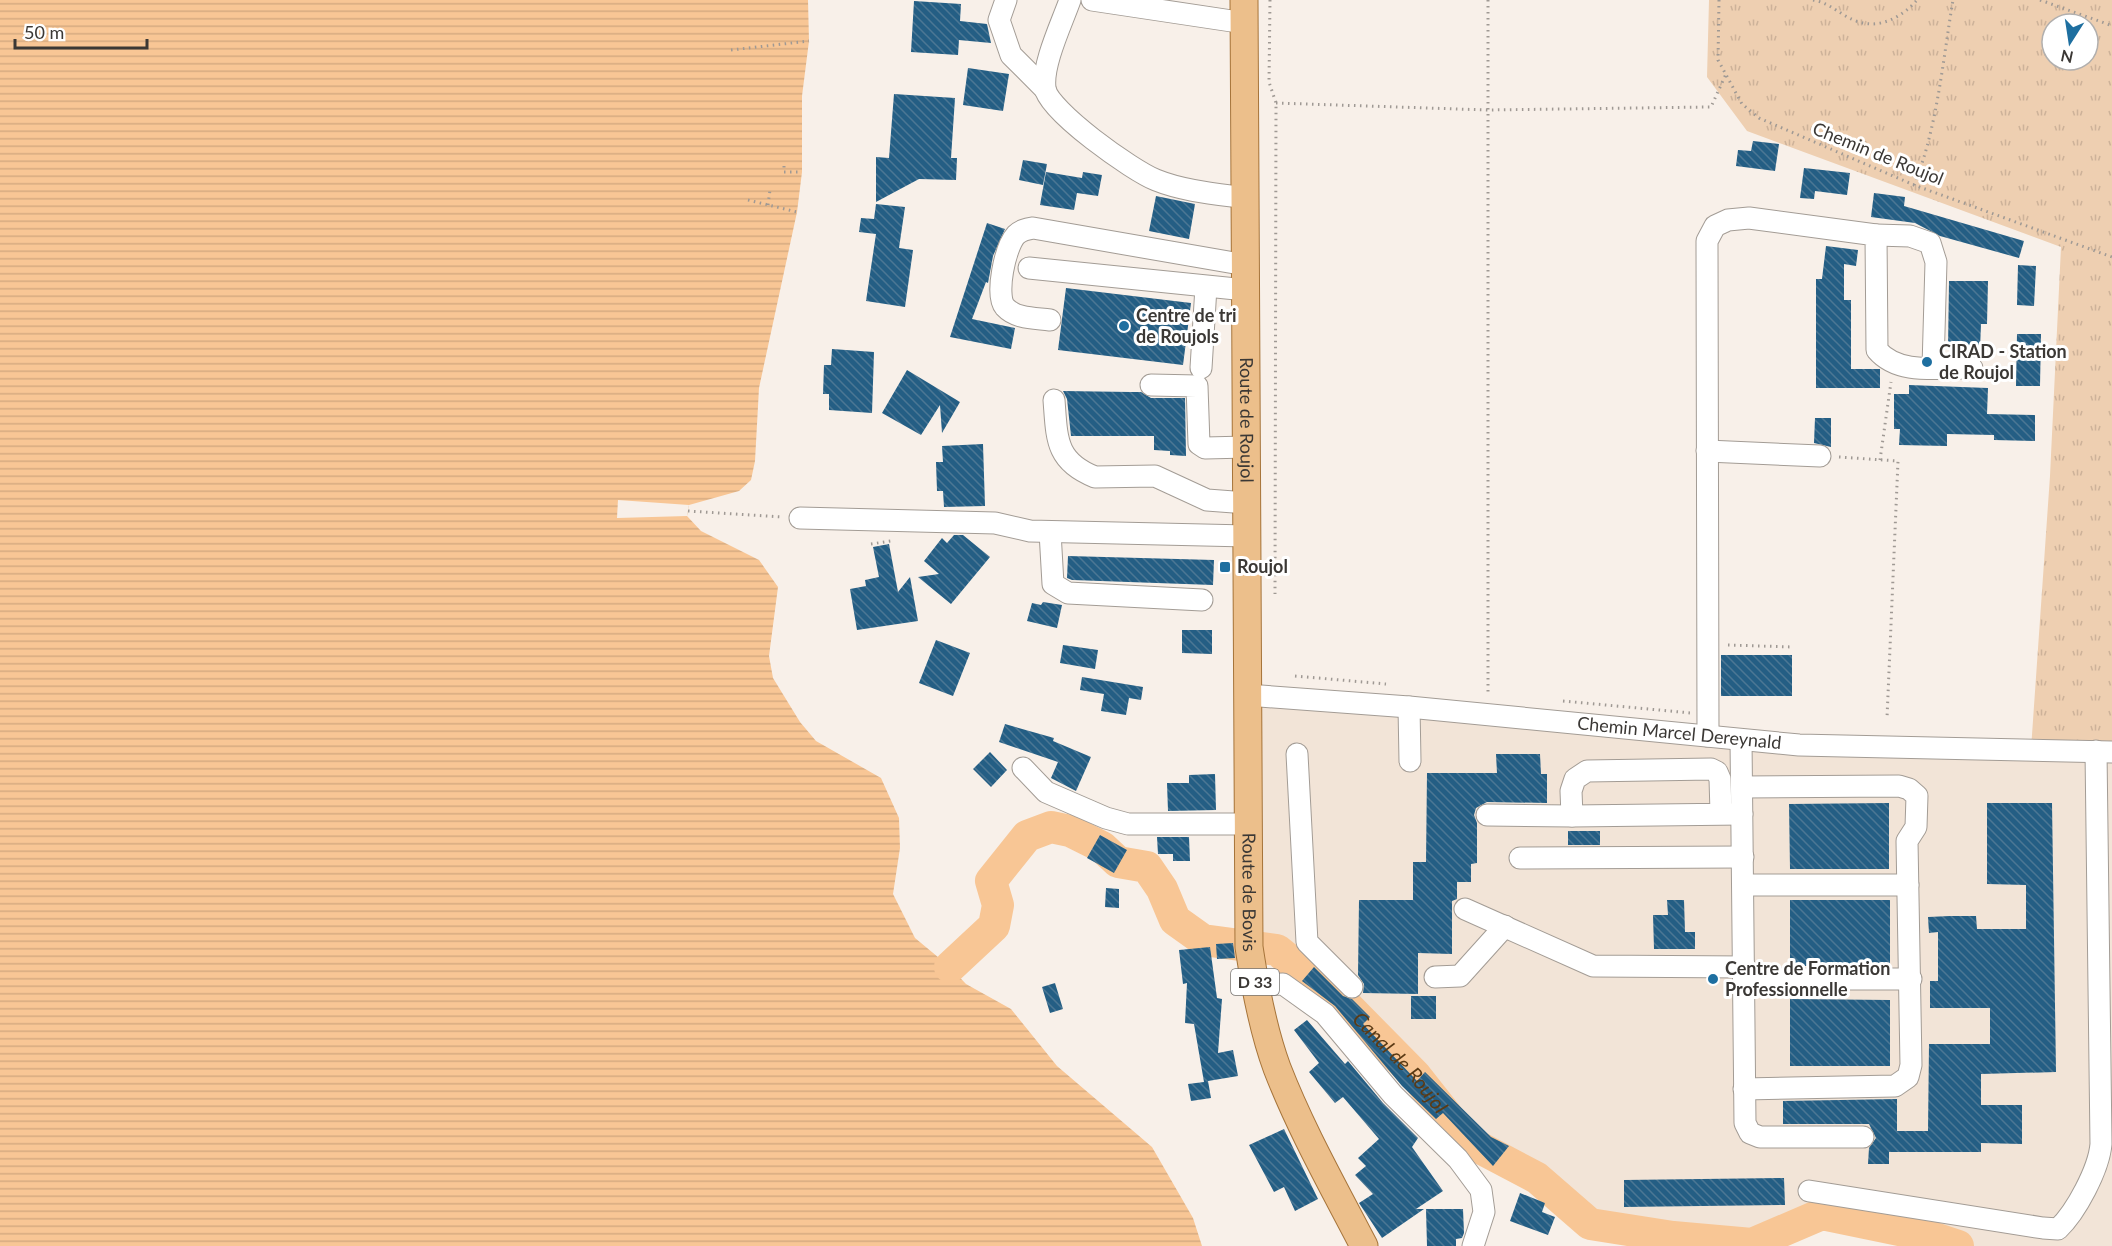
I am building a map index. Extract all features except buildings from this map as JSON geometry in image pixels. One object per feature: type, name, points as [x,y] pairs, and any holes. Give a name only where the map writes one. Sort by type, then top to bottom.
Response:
[{"type":"main road","name":"Route de Roujol","points":[[1244,12],[1247,695]]},
{"type":"main road","name":"Route de Bovis","points":[[1247,695],[1249,947],[1255,985],[1277,1066],[1304,1130],[1364,1246]]},
{"type":"street","points":[[1006,0],[999,20],[1011,55],[1045,89],[1054,106],[1125,164],[1157,180],[1246,198]]},
{"type":"street","points":[[1045,89],[1047,68],[1070,0]]},
{"type":"street","points":[[1092,0],[1244,12]]},
{"type":"street","points":[[1708,736],[1707,241],[1715,226],[1728,220],[1749,218],[1910,236],[1930,243],[1936,262],[1934,368]]},
{"type":"street","points":[[1050,320],[1012,313],[1004,305],[999,294],[1006,254],[1014,236],[1023,229],[1033,228],[1246,277]]},
{"type":"street","points":[[1876,234],[1877,350],[1885,359],[1901,367],[1972,368]]},
{"type":"street","points":[[1029,268],[1206,287],[1246,277]]},
{"type":"street","points":[[1201,368],[1206,287]]},
{"type":"street","points":[[1151,385],[1197,386],[1199,444],[1205,448],[1247,447]]},
{"type":"street","points":[[1054,400],[1059,448],[1068,460],[1087,474],[1095,477],[1155,476],[1206,500],[1247,502]]},
{"type":"street","points":[[1707,451],[1820,456]]},
{"type":"street","points":[[800,518],[995,523],[1030,531],[1050,532],[1247,536]]},
{"type":"street","points":[[1050,532],[1053,584],[1059,589],[1068,593],[1202,600]]},
{"type":"street","name":"Chemin Marcel Dereynald","points":[[1247,695],[1409,706],[1799,745],[2104,751]]},
{"type":"street","points":[[1409,706],[1410,761]]},
{"type":"street","points":[[1732,813],[1742,787],[1741,740]]},
{"type":"street","points":[[1809,1191],[2043,1228],[2058,1229],[2069,1218],[2097,1162],[2101,1144],[2104,751]]},
{"type":"street","points":[[1297,754],[1306,942],[1352,987]]},
{"type":"street","points":[[1023,768],[1046,792],[1106,818],[1128,824],[1248,824]]},
{"type":"street","points":[[1572,816],[1571,791],[1575,779],[1587,771],[1700,769],[1718,772],[1732,813],[1743,857],[1745,1123],[1750,1133],[1760,1137],[1863,1137]]},
{"type":"street","points":[[1742,787],[1899,786],[1909,789],[1917,796],[1916,828],[1907,841],[1911,979],[1911,1065],[1908,1077],[1895,1086],[1744,1089]]},
{"type":"street","points":[[1487,815],[1732,813]]},
{"type":"street","points":[[1520,858],[1743,857]]},
{"type":"street","points":[[1743,885],[1908,885]]},
{"type":"street","points":[[1465,909],[1593,966],[1911,979]]},
{"type":"street","points":[[1436,977],[1460,976],[1504,926]]},
{"type":"street","points":[[1255,985],[1283,984],[1324,1014],[1393,1095],[1458,1159],[1481,1190],[1484,1212],[1473,1246]]},
{"type":"path","points":[[1270,0],[1269,82],[1276,103],[1275,594]]},
{"type":"path","points":[[1488,0],[1488,694]]},
{"type":"path","name":"Chemin de Roujol","points":[[1719,0],[1718,60],[1742,104],[1758,118],[1914,184],[2112,257]]},
{"type":"path","points":[[1813,0],[1825,2],[1860,22],[1885,22],[1905,14],[1917,0]]},
{"type":"path","points":[[1914,184],[1920,171],[1934,110],[1953,0]]},
{"type":"path","points":[[2040,0],[2110,25]]},
{"type":"path","points":[[731,50],[810,41]]},
{"type":"path","points":[[1276,103],[1488,110],[1711,108],[1726,74]]},
{"type":"path","points":[[784,166],[784,172],[802,172]]},
{"type":"path","points":[[768,205],[770,190]]},
{"type":"path","points":[[748,200],[798,212]]},
{"type":"path","points":[[1880,460],[1894,364]]},
{"type":"path","points":[[1820,456],[1898,461],[1887,718]]},
{"type":"path","points":[[688,511],[800,518]]},
{"type":"path","points":[[1708,644],[1792,647]]},
{"type":"shaded area","points":[[0,0],[808,0],[809,41],[802,96],[802,172],[797,212],[759,388],[755,461],[751,480],[739,491],[689,505],[687,516],[701,531],[759,560],[778,587],[769,656],[773,678],[800,722],[816,741],[881,778],[899,818],[900,848],[893,894],[915,938],[950,967],[966,984],[1011,1009],[1057,1066],[1152,1147],[1193,1218],[1202,1246],[0,1246]]},
{"type":"shaded area","name":"Centre de Formation Professionnelle","points":[[1247,695],[1708,736],[2112,752],[2112,1246],[1958,1246],[1927,1236],[1822,1214],[1752,1244],[1673,1237],[1590,1224],[1537,1178],[1467,1141],[1415,1075],[1349,1008],[1278,950],[1261,946]]},
{"type":"green space","points":[[1709,0],[2112,0],[2112,752],[2031,749],[2050,476],[2061,247],[1747,131],[1707,77]]},
{"type":"pier","points":[[618,500],[689,505],[687,516],[617,518]]},
{"type":"waterway","name":"Canal de Roujol","points":[[950,967],[994,926],[998,905],[991,881],[1027,836],[1051,827],[1070,831],[1102,847],[1118,862],[1147,867],[1162,889],[1175,920],[1203,940],[1277,950],[1349,1008],[1415,1075],[1467,1141],[1537,1178],[1590,1224],[1673,1237],[1752,1244],[1822,1214],[1928,1236],[1958,1246]]},
{"type":"place","name":"Centre de tri de Roujols","points":[[1124,326]]},
{"type":"place","name":"CIRAD - Station de Roujol","points":[[1927,362]]},
{"type":"place","name":"Roujol","points":[[1225,567]]},
{"type":"place","name":"Centre de Formation Professionnelle","points":[[1713,979]]}]
